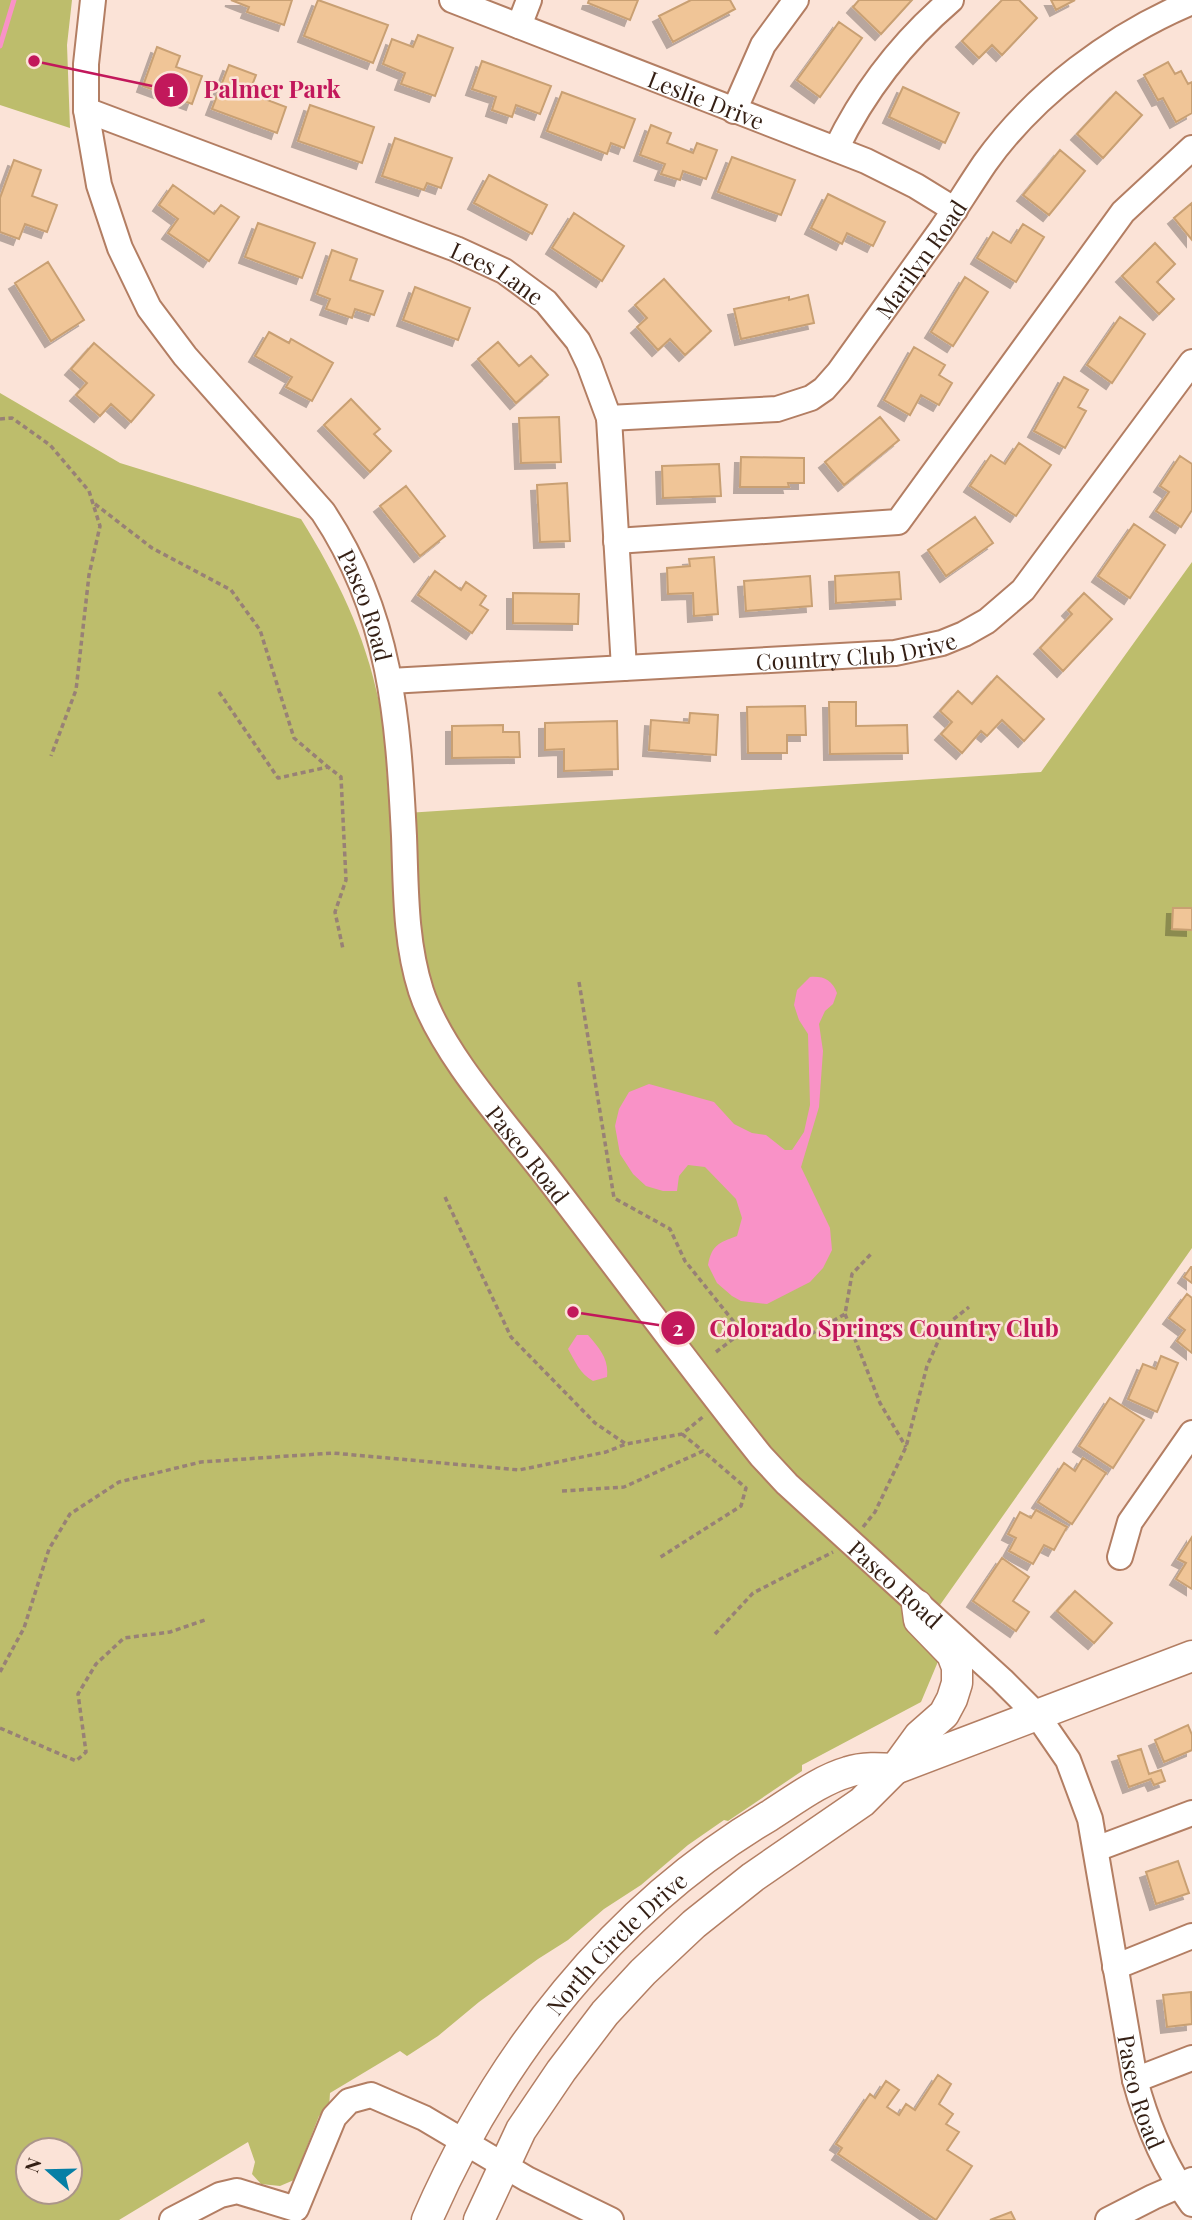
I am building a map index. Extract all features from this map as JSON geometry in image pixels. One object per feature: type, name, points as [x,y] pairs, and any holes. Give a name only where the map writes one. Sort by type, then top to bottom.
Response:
[{"type":"main road","points":[[895,1769],[919,1736],[944,1714],[957,1683],[957,1667],[952,1654],[919,1620],[917,1605]]},
{"type":"main road","name":"North Circle Drive","points":[[427,2220],[486,2103],[527,2040],[613,1939],[726,1841],[832,1778],[866,1768],[895,1769],[1192,1656]]},
{"type":"main road","name":"North Circle Drive","points":[[479,2220],[521,2130],[605,2013],[643,1972],[694,1924],[753,1877],[862,1802],[895,1769]]},
{"type":"street","name":"Paseo Road","points":[[93,0],[86,64],[86,110],[94,164],[109,221],[135,281],[149,308],[185,356],[323,512],[358,571],[375,615],[390,681],[402,800],[409,934],[417,976],[428,1009],[480,1090],[720,1404],[786,1484],[1002,1680],[1037,1715],[1068,1760],[1090,1819],[1135,2080],[1155,2143],[1188,2190]]},
{"type":"street","name":"Leslie Drive","points":[[452,0],[836,149],[891,172],[955,210]]},
{"type":"street","points":[[519,26],[529,0]]},
{"type":"street","points":[[734,111],[763,46],[796,0]]},
{"type":"street","points":[[836,149],[852,116],[879,74],[928,19],[951,0]]},
{"type":"street","name":"Marilyn Road","points":[[609,418],[777,409],[811,398],[824,389],[955,210],[985,163],[1009,134],[1055,89],[1109,47],[1143,26],[1192,2]]},
{"type":"street","name":"Lees Lane","points":[[86,110],[456,249],[503,271],[546,302],[578,341],[609,418],[624,668]]},
{"type":"street","points":[[617,541],[898,522],[1123,212],[1192,148]]},
{"type":"street","name":"Country Club Drive","points":[[390,681],[895,653],[942,643],[987,621],[1023,590],[1192,362]]},
{"type":"street","points":[[1120,1557],[1130,1522],[1192,1433]]},
{"type":"street","points":[[1096,1849],[1192,1812]]},
{"type":"street","points":[[1115,1966],[1192,1936]]},
{"type":"street","points":[[1135,2080],[1192,2059]]},
{"type":"street","points":[[172,2220],[219,2195],[237,2191],[296,2209],[334,2117],[349,2101],[371,2095],[424,2118],[504,2166],[611,2220]]},
{"type":"street","points":[[1108,2220],[1188,2190]]},
{"type":"path","points":[[0,419],[12,418],[50,444],[89,491],[100,526],[89,575],[76,690],[51,756]]},
{"type":"path","points":[[93,503],[152,548],[231,590],[260,630],[294,738],[341,777],[346,880],[335,912],[343,949]]},
{"type":"path","points":[[219,692],[278,778],[328,767]]},
{"type":"path","points":[[579,982],[614,1198],[670,1229],[685,1261],[742,1332]]},
{"type":"path","points":[[445,1197],[511,1338],[595,1423],[626,1444]]},
{"type":"path","points":[[871,1254],[852,1274],[845,1314],[880,1403],[906,1447]]},
{"type":"path","points":[[715,1634],[754,1593],[851,1541],[875,1512],[906,1447],[927,1366],[945,1326],[969,1307]]},
{"type":"path","points":[[716,1352],[742,1332],[809,1335],[845,1314]]},
{"type":"path","points":[[0,1672],[24,1628],[49,1549],[70,1514],[119,1482],[201,1462],[333,1452],[519,1470],[606,1452],[626,1444],[682,1434],[720,1404]]},
{"type":"path","points":[[659,1558],[741,1506],[746,1488],[682,1434]]},
{"type":"path","points":[[562,1491],[624,1487],[703,1451]]},
{"type":"path","points":[[0,1728],[76,1761],[86,1752],[78,1694],[96,1664],[124,1638],[170,1632],[205,1620]]},
{"type":"shaded area","points":[[0,0],[72,0],[67,45],[70,128],[0,105]]},
{"type":"shaded area","points":[[0,393],[120,463],[301,519],[338,584],[366,653],[382,716],[391,814],[1041,772],[1192,562],[1192,1248],[940,1605],[921,1628],[942,1652],[921,1702],[802,1765],[802,1771],[688,1845],[641,1885],[604,1909],[568,1940],[479,2002],[438,2036],[407,2056],[400,2051],[330,2093],[329,2108],[319,2116],[294,2180],[280,2186],[261,2184],[252,2174],[255,2162],[248,2142],[119,2220],[0,2220]]},
{"type":"shaded area","points":[[810,977],[827,980],[837,993],[819,1024],[823,1051],[819,1107],[801,1167],[830,1228],[832,1250],[823,1268],[810,1282],[767,1304],[741,1301],[717,1283],[708,1265],[717,1246],[737,1236],[742,1218],[736,1199],[705,1167],[688,1165],[679,1176],[677,1191],[663,1191],[646,1186],[633,1174],[620,1154],[615,1126],[619,1109],[629,1092],[649,1084],[714,1102],[734,1124],[752,1133],[766,1135],[785,1150],[792,1150],[804,1132],[810,1105],[808,1034],[794,1005],[797,990]]},
{"type":"shaded area","points":[[577,1335],[588,1335],[600,1350],[607,1365],[607,1377],[593,1381],[578,1367],[568,1349]]},
{"type":"building","points":[[231,0],[292,0],[284,25],[247,12],[249,7]]},
{"type":"building","points":[[318,0],[388,25],[373,63],[304,36]]},
{"type":"building","points":[[589,0],[638,0],[630,20],[588,3]]},
{"type":"building","points":[[691,0],[730,0],[735,9],[673,42],[659,16]]},
{"type":"building","points":[[859,0],[912,0],[881,34],[853,7]]},
{"type":"building","points":[[1002,0],[1019,0],[1037,18],[1002,55],[992,45],[979,58],[962,41]]},
{"type":"building","points":[[1051,0],[1075,0],[1056,10]]},
{"type":"building","points":[[839,22],[862,38],[820,97],[797,80]]},
{"type":"building","points":[[418,35],[453,48],[435,96],[401,84],[405,73],[383,64],[392,39],[413,47]]},
{"type":"building","points":[[157,47],[180,56],[176,67],[202,76],[192,104],[143,86]]},
{"type":"building","points":[[482,61],[551,86],[540,114],[516,105],[512,117],[492,110],[496,97],[472,89]]},
{"type":"building","points":[[1168,62],[1175,74],[1181,71],[1188,84],[1192,82],[1192,113],[1176,122],[1163,98],[1158,100],[1144,75]]},
{"type":"building","points":[[229,65],[256,75],[249,93],[286,107],[277,133],[212,109]]},
{"type":"building","points":[[903,87],[959,113],[945,143],[889,117]]},
{"type":"building","points":[[562,92],[635,119],[624,148],[611,143],[607,154],[547,131]]},
{"type":"building","points":[[1116,92],[1142,115],[1103,158],[1077,134]]},
{"type":"building","points":[[310,105],[374,127],[362,163],[298,141]]},
{"type":"building","points":[[651,125],[671,133],[667,143],[693,153],[697,143],[717,150],[706,179],[683,171],[680,180],[661,174],[665,164],[640,155]]},
{"type":"building","points":[[395,138],[452,158],[441,188],[427,183],[424,190],[382,176]]},
{"type":"building","points":[[1060,150],[1085,171],[1049,215],[1023,195]]},
{"type":"building","points":[[732,157],[795,180],[781,215],[718,192]]},
{"type":"building","points":[[14,160],[41,170],[32,196],[57,205],[47,232],[25,224],[19,239],[0,232],[0,198]]},
{"type":"building","points":[[489,175],[547,205],[532,234],[474,203]]},
{"type":"building","points":[[173,185],[214,214],[221,205],[239,217],[209,261],[168,233],[178,219],[159,205]]},
{"type":"building","points":[[828,194],[885,222],[873,246],[847,233],[842,244],[811,228]]},
{"type":"building","points":[[1192,203],[1192,240],[1174,218]]},
{"type":"building","points":[[574,213],[624,246],[602,281],[552,248]]},
{"type":"building","points":[[258,223],[315,243],[302,278],[245,257]]},
{"type":"building","points":[[1023,224],[1044,237],[1016,282],[977,258],[993,232],[1011,243]]},
{"type":"building","points":[[1155,243],[1175,264],[1157,282],[1174,299],[1159,314],[1122,276]]},
{"type":"building","points":[[332,250],[357,259],[350,280],[383,291],[374,315],[355,309],[352,318],[326,309],[330,299],[317,294]]},
{"type":"building","points":[[48,262],[84,320],[51,341],[15,283]]},
{"type":"building","points":[[965,277],[988,292],[953,346],[931,332]]},
{"type":"building","points":[[664,279],[711,331],[685,355],[670,339],[658,350],[637,327],[647,318],[635,305]]},
{"type":"building","points":[[415,287],[470,308],[458,340],[403,320]]},
{"type":"building","points":[[808,295],[814,323],[741,339],[734,309]]},
{"type":"building","points":[[1120,317],[1145,334],[1112,383],[1087,365]]},
{"type":"building","points":[[269,332],[289,343],[291,339],[333,363],[312,401],[286,387],[292,377],[255,356]]},
{"type":"building","points":[[498,342],[519,366],[531,356],[548,375],[516,403],[478,359]]},
{"type":"building","points":[[94,343],[154,395],[131,422],[111,404],[100,416],[76,395],[87,383],[71,369]]},
{"type":"building","points":[[914,347],[945,365],[939,375],[952,383],[939,405],[921,395],[910,415],[884,400]]},
{"type":"building","points":[[1064,377],[1088,390],[1078,407],[1086,411],[1065,448],[1034,431]]},
{"type":"building","points":[[351,399],[380,429],[374,434],[391,451],[370,472],[324,425]]},
{"type":"building","points":[[559,417],[561,462],[521,463],[519,418]]},
{"type":"building","points":[[880,417],[899,440],[844,485],[825,462]]},
{"type":"building","points":[[1019,443],[1051,465],[1016,516],[970,486],[991,455],[1005,464]]},
{"type":"building","points":[[1180,456],[1192,464],[1192,510],[1181,527],[1156,511],[1169,492],[1160,486]]},
{"type":"building","points":[[741,457],[804,458],[804,483],[788,483],[789,487],[740,487]]},
{"type":"building","points":[[719,464],[721,496],[663,498],[662,466]]},
{"type":"building","points":[[567,483],[570,541],[540,542],[537,485]]},
{"type":"building","points":[[406,486],[445,536],[420,556],[380,506]]},
{"type":"building","points":[[975,517],[993,543],[946,576],[928,550]]},
{"type":"building","points":[[1134,524],[1165,545],[1130,598],[1098,576]]},
{"type":"building","points":[[714,557],[718,614],[694,616],[693,593],[668,594],[667,568],[690,566],[689,559]]},
{"type":"building","points":[[435,571],[461,590],[466,582],[486,596],[480,605],[488,610],[472,633],[418,595]]},
{"type":"building","points":[[899,572],[901,599],[836,603],[835,576]]},
{"type":"building","points":[[810,576],[812,606],[746,611],[744,581]]},
{"type":"building","points":[[513,593],[579,594],[578,624],[513,623]]},
{"type":"building","points":[[1084,593],[1112,619],[1063,671],[1040,648],[1072,614],[1068,610]]},
{"type":"building","points":[[997,676],[1044,719],[1024,741],[1002,720],[987,736],[981,731],[962,753],[941,734],[952,722],[940,711],[958,691],[972,704]]},
{"type":"building","points":[[829,702],[856,702],[856,726],[907,725],[908,753],[830,754]]},
{"type":"building","points":[[805,706],[806,735],[787,735],[787,753],[748,753],[747,707]]},
{"type":"building","points":[[690,713],[718,715],[716,755],[649,750],[651,720],[689,723]]},
{"type":"building","points":[[617,721],[618,769],[564,771],[564,749],[545,750],[545,723]]},
{"type":"building","points":[[503,725],[503,732],[519,732],[520,757],[452,758],[452,726]]},
{"type":"building","points":[[1173,908],[1192,908],[1192,930],[1172,929]]},
{"type":"building","points":[[1192,1267],[1192,1283],[1184,1277]]},
{"type":"building","points":[[1187,1294],[1192,1298],[1192,1353],[1177,1341],[1185,1330],[1169,1318]]},
{"type":"building","points":[[1161,1356],[1178,1363],[1157,1412],[1128,1399],[1143,1364],[1156,1369]]},
{"type":"building","points":[[1110,1398],[1144,1420],[1113,1468],[1079,1446]]},
{"type":"building","points":[[1083,1458],[1106,1473],[1072,1524],[1038,1502],[1064,1463],[1075,1471]]},
{"type":"building","points":[[1036,1510],[1067,1527],[1054,1550],[1044,1545],[1033,1564],[1009,1551],[1016,1538],[1008,1534],[1020,1512],[1031,1518]]},
{"type":"building","points":[[1192,1537],[1192,1589],[1176,1579],[1186,1563],[1178,1559]]},
{"type":"building","points":[[1002,1558],[1029,1577],[1013,1601],[1029,1612],[1016,1631],[973,1601]]},
{"type":"building","points":[[1075,1591],[1112,1623],[1094,1643],[1057,1611]]},
{"type":"building","points":[[1188,1725],[1192,1735],[1192,1750],[1164,1762],[1155,1740]]},
{"type":"building","points":[[1141,1749],[1149,1774],[1161,1770],[1165,1781],[1154,1785],[1151,1779],[1129,1787],[1118,1756]]},
{"type":"building","points":[[1178,1861],[1189,1893],[1156,1904],[1146,1872]]},
{"type":"building","points":[[1191,1992],[1192,2024],[1167,2027],[1163,1995]]},
{"type":"building","points":[[938,2075],[951,2084],[939,2104],[953,2114],[946,2124],[959,2132],[947,2150],[972,2166],[936,2220],[838,2154],[842,2148],[836,2144],[870,2094],[875,2098],[886,2081],[899,2090],[887,2107],[899,2115],[906,2104],[915,2110]]},
{"type":"building","points":[[1011,2212],[1015,2220],[990,2220]]},
{"type":"waterway","points":[[0,46],[14,0]]},
{"type":"place","name":"Palmer Park","points":[[34,61]]},
{"type":"place","name":"Colorado Springs Country Club","points":[[573,1312]]}]
